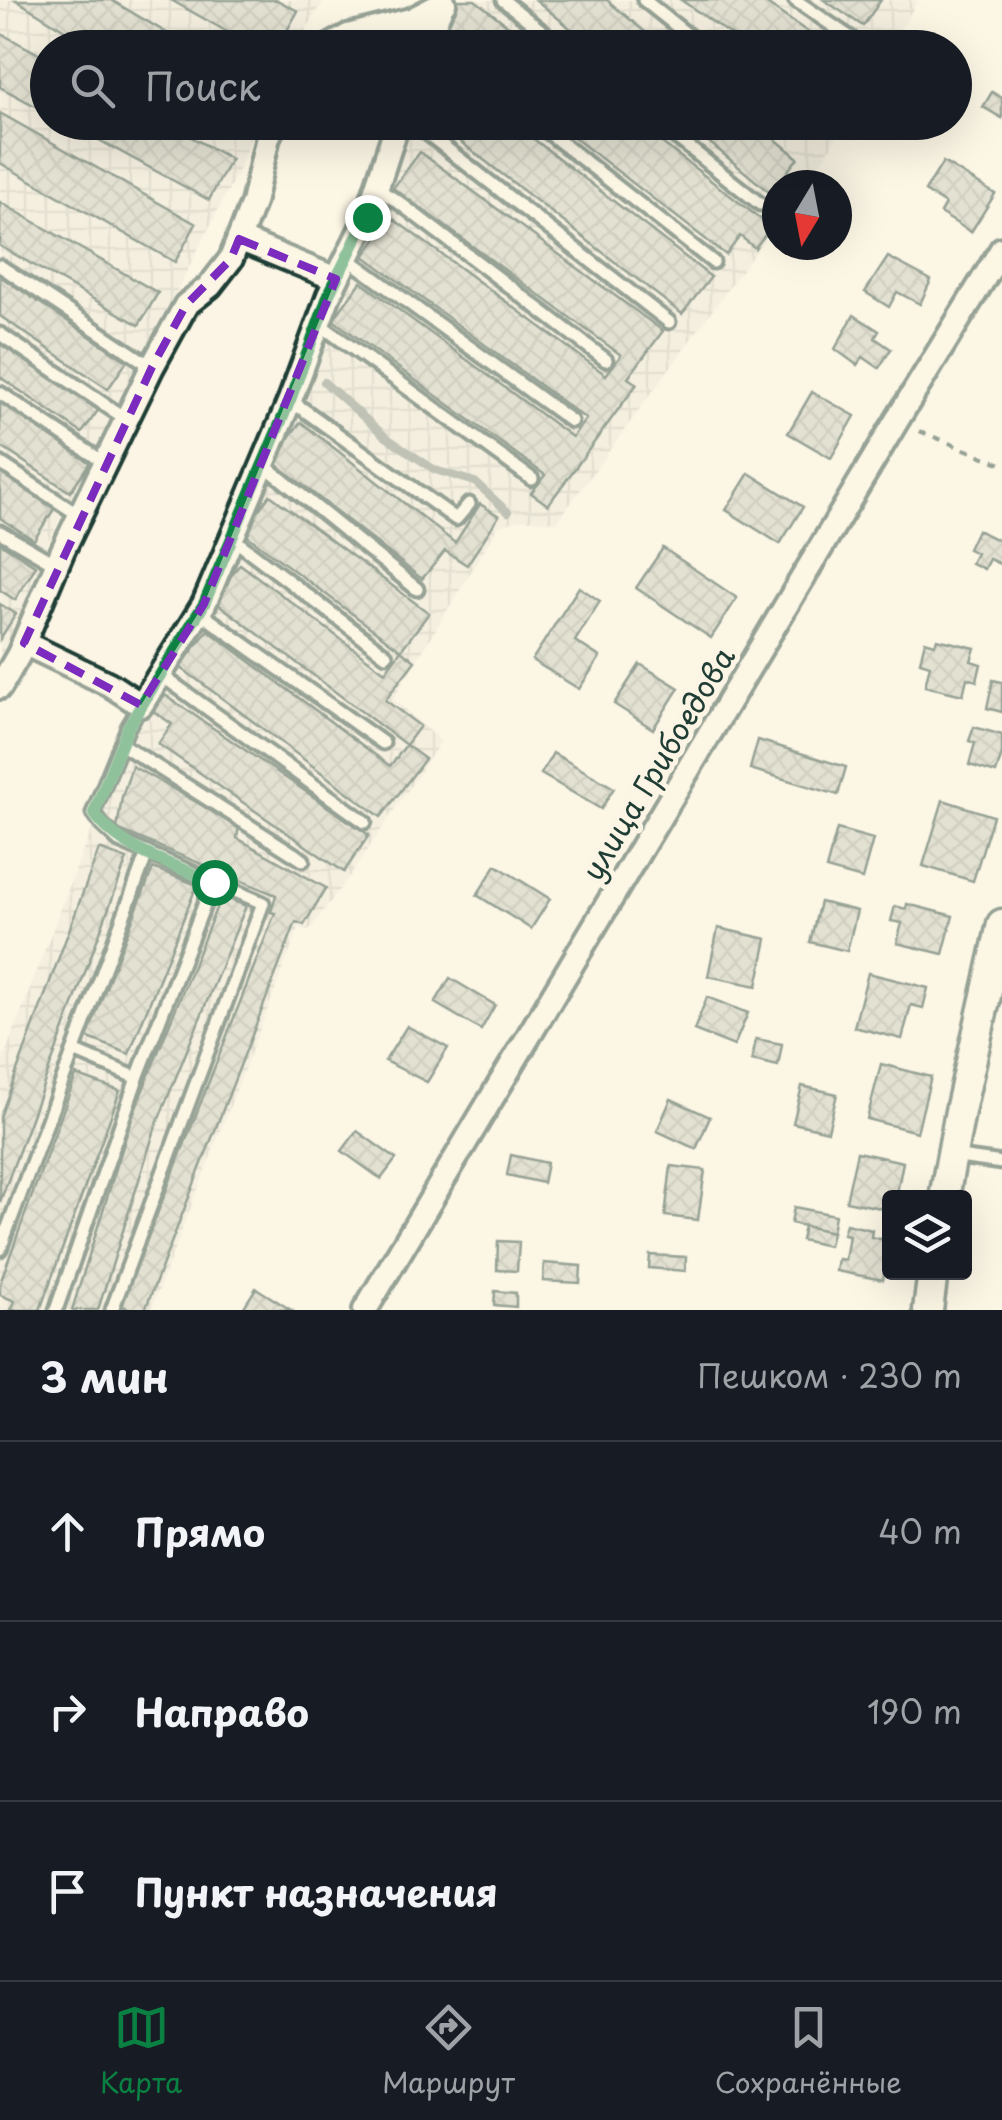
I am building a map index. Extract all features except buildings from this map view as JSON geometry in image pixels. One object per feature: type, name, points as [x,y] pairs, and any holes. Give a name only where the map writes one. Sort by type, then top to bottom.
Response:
[{"type":"street","points":[[434,30],[444,1]]},
{"type":"street","points":[[372,30],[412,20],[444,1]]},
{"type":"street","points":[[0,687],[152,367],[186,305],[210,286],[231,258],[253,203],[267,140]]},
{"type":"street","points":[[24,643],[109,684],[142,705],[199,612],[232,538],[336,280],[367,217],[392,140]]},
{"type":"street","points":[[239,239],[336,280]]},
{"type":"street","name":"улица Грибоедова","points":[[365,1310],[1002,248]]},
{"type":"street","points":[[946,1190],[1002,924]]},
{"type":"street","points":[[928,1310],[932,1280]]},
{"type":"lane","points":[[503,0],[540,30]]},
{"type":"lane","points":[[644,0],[682,30]]},
{"type":"lane","points":[[794,0],[839,30]]},
{"type":"lane","points":[[436,140],[669,322]]},
{"type":"lane","points":[[558,140],[712,262]]},
{"type":"lane","points":[[680,140],[760,204]]},
{"type":"lane","points":[[376,189],[606,360]]},
{"type":"lane","points":[[347,258],[570,421]]},
{"type":"lane","points":[[0,266],[152,367]]},
{"type":"lane","points":[[318,323],[532,479]]},
{"type":"lane","points":[[0,334],[126,419]]},
{"type":"lane","points":[[0,394],[105,464]]},
{"type":"lane","points":[[290,400],[456,519],[469,504]]},
{"type":"lane","points":[[0,463],[80,516]]},
{"type":"lane","points":[[264,465],[417,589]]},
{"type":"lane","points":[[0,532],[57,565]]},
{"type":"lane","points":[[232,538],[386,655]]},
{"type":"lane","points":[[199,612],[383,744]]},
{"type":"lane","points":[[161,675],[365,822]]},
{"type":"lane","points":[[112,1310],[262,903],[119,841],[94,813],[128,727],[142,705]]},
{"type":"lane","points":[[121,744],[302,860]]},
{"type":"lane","points":[[0,1248],[147,853]]},
{"type":"lane","points":[[56,1310],[137,1078],[214,882]]},
{"type":"lane","points":[[74,1050],[137,1078]]},
{"type":"lane","points":[[952,1156],[1002,1163]]},
{"type":"path","points":[[897,420],[1002,464]]},
{"type":"highlighted area","points":[[239,239],[336,279],[204,604],[141,705],[24,643],[152,367],[186,305],[231,259]]},
{"type":"shaded area","points":[[0,0],[324,0],[306,30],[30,30],[30,140],[250,140],[239,169],[47,545],[22,626],[0,663]]},
{"type":"shaded area","points":[[451,0],[918,0],[900,30],[435,30]]},
{"type":"shaded area","points":[[395,140],[835,140],[815,170],[762,170],[762,242],[557,522],[521,519],[498,527],[393,699],[441,741],[309,930],[299,928],[151,1310],[0,1310],[0,1067],[86,843]]},
{"type":"waterway","points":[[324,382],[386,437],[435,470],[475,482],[508,512]]},
{"type":"route","points":[[214,882],[119,841],[94,813],[128,727],[204,604],[290,400],[329,294],[367,217]]}]
